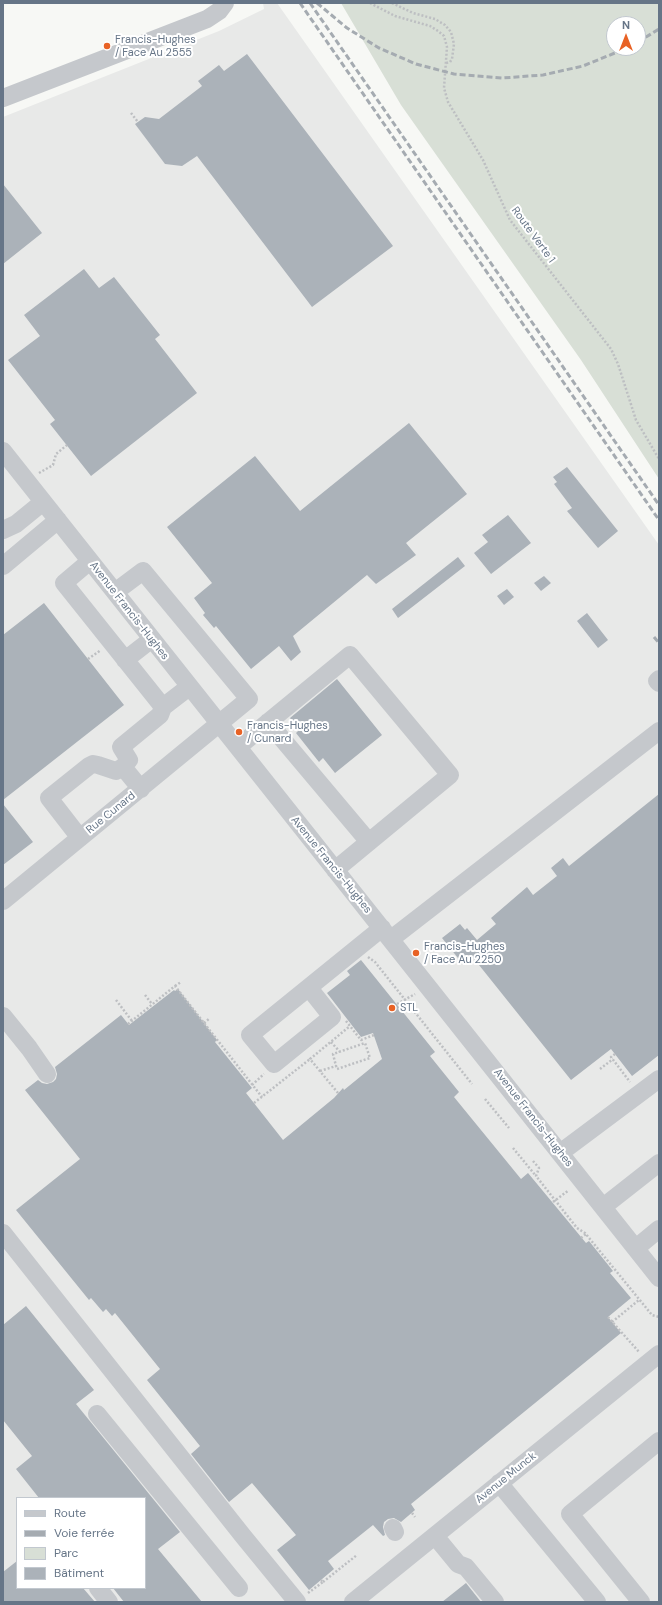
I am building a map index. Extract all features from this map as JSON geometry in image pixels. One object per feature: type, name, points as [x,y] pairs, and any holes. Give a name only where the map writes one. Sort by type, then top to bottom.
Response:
[{"type":"street","points":[[3,98],[207,19],[219,11],[225,3]]},
{"type":"street","name":"Avenue Francis-Hughes","points":[[3,452],[659,1278]]},
{"type":"street","points":[[3,530],[16,524],[43,502]]},
{"type":"street","points":[[3,566],[58,520]]},
{"type":"street","points":[[90,561],[64,584],[162,708]]},
{"type":"street","name":"Rue Cunard","points":[[3,901],[249,699],[143,571],[115,592]]},
{"type":"street","points":[[125,660],[152,639]]},
{"type":"street","points":[[238,747],[350,655],[450,775],[335,870]]},
{"type":"street","points":[[80,838],[49,798],[93,764],[116,771],[123,766],[129,760],[121,747],[160,715],[162,708],[189,687]]},
{"type":"street","points":[[268,722],[368,842]]},
{"type":"street","points":[[308,988],[386,934],[659,731]]},
{"type":"street","points":[[123,766],[141,789]]},
{"type":"street","points":[[3,1016],[29,1048],[46,1074]]},
{"type":"street","points":[[560,1153],[659,1079]]},
{"type":"street","points":[[603,1207],[659,1163]]},
{"type":"street","points":[[639,1252],[659,1230]]},
{"type":"street","points":[[3,1233],[228,1518],[304,1596]]},
{"type":"street","points":[[639,1252],[659,1243]]},
{"type":"street","name":"Avenue Munck","points":[[353,1602],[659,1354]]},
{"type":"street","points":[[97,1414],[239,1588]]},
{"type":"street","points":[[641,1602],[570,1514],[659,1441]]},
{"type":"street","points":[[499,1483],[597,1602]]},
{"type":"street","points":[[435,1536],[458,1564],[466,1567],[495,1602]]},
{"type":"street","points":[[99,1589],[109,1602]]},
{"type":"path","name":"Route Verte 1","points":[[370,3],[389,13],[409,21],[424,24],[441,33],[446,42],[444,88],[448,102],[483,160],[506,214],[516,229],[611,349],[618,364],[636,420],[659,460]]},
{"type":"path","points":[[392,3],[435,19],[445,25],[450,32],[454,44],[452,59],[450,62],[446,63]]},
{"type":"path","points":[[131,113],[138,122]]},
{"type":"path","points":[[36,476],[53,465],[56,454],[67,445]]},
{"type":"path","points":[[88,660],[105,647]]},
{"type":"path","points":[[365,955],[375,962],[472,1084]]},
{"type":"path","points":[[128,1024],[181,982]]},
{"type":"path","points":[[175,986],[262,1097]]},
{"type":"path","points":[[396,1004],[418,992]]},
{"type":"path","points":[[145,995],[152,1004]]},
{"type":"path","points":[[116,1000],[132,1021]]},
{"type":"path","points":[[342,1017],[363,1044],[365,1043],[370,1058],[337,1069],[333,1054],[363,1044]]},
{"type":"path","points":[[204,1023],[210,1018]]},
{"type":"path","points":[[254,1103],[350,1026]]},
{"type":"path","points":[[361,1040],[374,1036]]},
{"type":"path","points":[[331,1042],[340,1052]]},
{"type":"path","points":[[600,1069],[613,1059],[611,1057],[615,1054]]},
{"type":"path","points":[[310,1059],[338,1093]]},
{"type":"path","points":[[613,1059],[635,1088]]},
{"type":"path","points":[[320,1071],[336,1066]]},
{"type":"path","points":[[252,1085],[265,1072]]},
{"type":"path","points":[[485,1099],[508,1128]]},
{"type":"path","points":[[513,1148],[536,1176],[554,1202],[577,1228],[586,1234],[652,1315],[659,1317]]},
{"type":"path","points":[[533,1161],[539,1168],[536,1176]]},
{"type":"path","points":[[554,1202],[573,1187]]},
{"type":"path","points":[[581,1238],[586,1234]]},
{"type":"path","points":[[612,1322],[639,1300]]},
{"type":"path","points":[[608,1317],[620,1334],[639,1352]]},
{"type":"path","points":[[412,1513],[415,1517]]},
{"type":"path","points":[[304,1596],[357,1555]]},
{"type":"shaded area","points":[[263,3],[277,3],[659,545],[659,1602],[3,1602],[3,117],[219,31],[264,9]]},
{"type":"green space","points":[[341,3],[659,3],[659,479],[581,360],[401,105]]},
{"type":"building","points":[[247,54],[393,246],[312,307],[197,156],[182,166],[165,164],[135,124],[145,117],[159,119],[202,86],[198,81],[219,65],[224,71]]},
{"type":"building","points":[[3,184],[42,233],[3,264]]},
{"type":"building","points":[[84,269],[99,288],[114,277],[160,335],[155,339],[197,393],[91,476],[50,424],[55,420],[8,360],[40,336],[24,315]]},
{"type":"building","points":[[409,423],[467,494],[406,543],[416,555],[376,584],[367,575],[293,636],[301,652],[291,661],[279,646],[251,669],[216,626],[214,628],[203,615],[205,613],[194,598],[212,583],[167,527],[255,456],[300,511]]},
{"type":"building","points":[[567,467],[618,531],[598,548],[567,511],[572,508],[554,484],[557,482],[553,477]]},
{"type":"building","points":[[508,515],[531,543],[491,574],[474,553],[488,542],[482,535]]},
{"type":"building","points":[[458,557],[465,566],[398,618],[392,609]]},
{"type":"building","points":[[544,576],[551,583],[541,591],[534,583]]},
{"type":"building","points":[[507,589],[514,597],[504,605],[497,596]]},
{"type":"building","points":[[44,603],[124,705],[3,800],[3,635]]},
{"type":"building","points":[[587,613],[608,640],[598,648],[577,621]]},
{"type":"building","points":[[337,679],[382,735],[335,773],[323,758],[319,762],[296,733],[299,730],[290,718]]},
{"type":"building","points":[[659,794],[659,1055],[632,1076],[611,1049],[571,1080],[471,955],[462,963],[442,938],[460,924],[465,930],[467,928],[477,940],[496,924],[491,918],[527,887],[533,895],[557,876],[551,868],[563,858],[569,866]]},
{"type":"building","points":[[3,804],[33,842],[3,865]]},
{"type":"building","points":[[361,960],[435,1052],[430,1056],[459,1092],[454,1097],[521,1179],[528,1173],[586,1243],[589,1241],[613,1271],[610,1273],[631,1298],[608,1317],[621,1333],[411,1504],[415,1510],[401,1522],[394,1518],[388,1519],[384,1522],[383,1527],[385,1535],[383,1536],[373,1525],[328,1561],[334,1569],[309,1590],[277,1550],[296,1535],[252,1483],[229,1502],[191,1454],[200,1446],[147,1380],[160,1369],[115,1313],[112,1316],[106,1309],[103,1312],[91,1298],[89,1300],[16,1210],[80,1159],[25,1090],[38,1080],[47,1084],[53,1082],[56,1079],[57,1074],[55,1067],[121,1015],[129,1025],[174,990],[175,991],[178,989],[217,1040],[215,1042],[252,1088],[246,1093],[283,1140],[334,1098],[343,1088],[344,1090],[382,1059],[373,1033],[361,1037],[327,993],[350,975],[347,971]]},
{"type":"building","points":[[26,1306],[94,1390],[76,1404],[180,1532],[158,1549],[202,1602],[124,1602],[114,1589],[146,1589],[146,1497],[38,1497],[16,1469],[32,1456],[3,1420],[3,1325]]},
{"type":"building","points":[[16,1562],[16,1589],[84,1589],[95,1602],[3,1602],[3,1572]]},
{"type":"building","points":[[466,1583],[481,1602],[442,1602]]},
{"type":"railway","points":[[300,3],[659,520]]},
{"type":"railway","points":[[310,3],[659,505]]},
{"type":"railway","points":[[317,3],[347,28],[379,48],[416,64],[454,74],[502,78],[543,75],[583,66],[607,56]]},
{"type":"railway","points":[[646,37],[659,29]]},
{"type":"railway","points":[[654,637],[659,643]]},
{"type":"place","name":"Francis-Hughes / Face Au 2555","points":[[107,46]]},
{"type":"place","name":"Francis-Hughes / Cunard","points":[[239,732]]},
{"type":"place","name":"Francis-Hughes / Face Au 2250","points":[[416,953]]},
{"type":"place","name":"STL","points":[[392,1008]]}]
